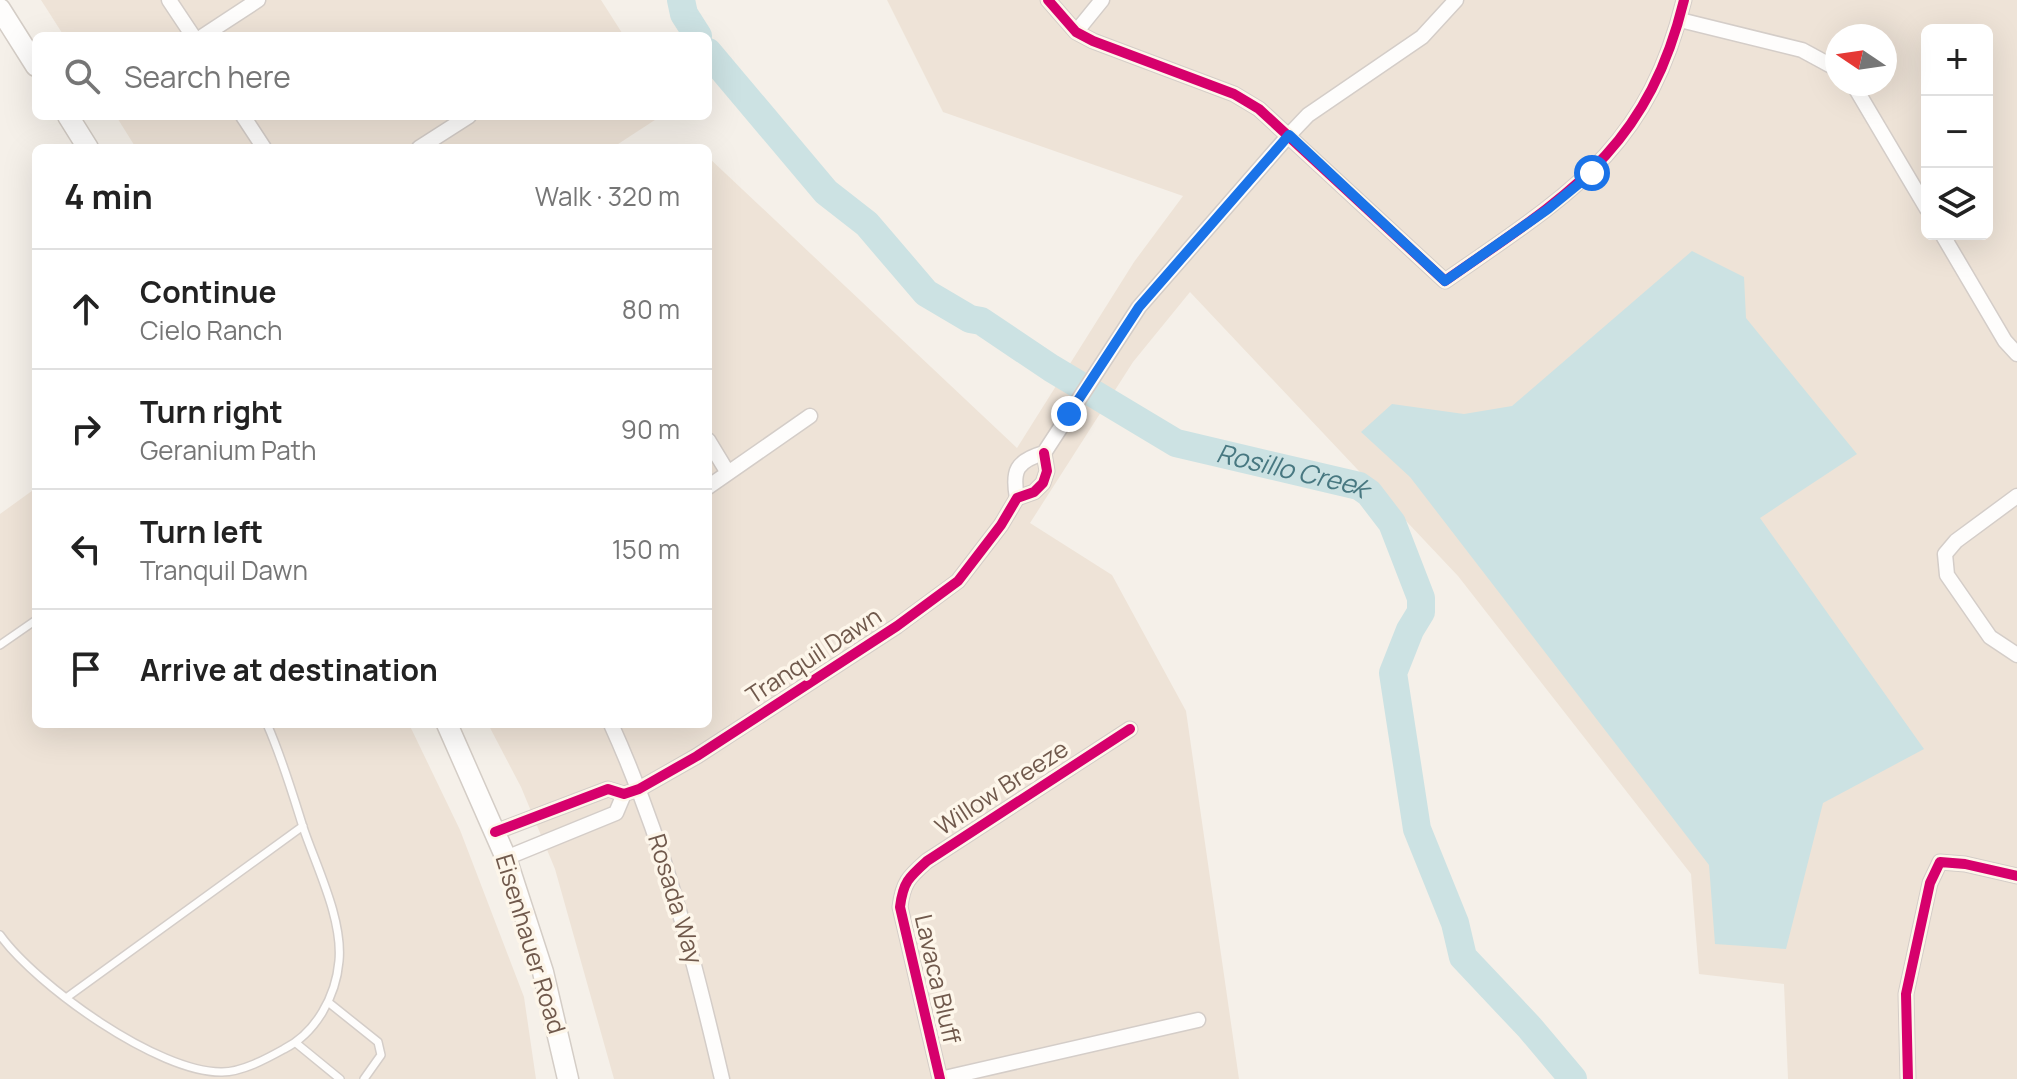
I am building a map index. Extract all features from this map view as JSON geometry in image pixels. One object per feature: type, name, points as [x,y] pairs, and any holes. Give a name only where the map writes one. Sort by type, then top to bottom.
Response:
[{"type":"main road","points":[[0,9],[32,60]]},
{"type":"main road","points":[[70,120],[86,144]]},
{"type":"main road","name":"Eisenhauer Road","points":[[449,728],[506,858],[543,972],[568,1079]]},
{"type":"street","points":[[169,0],[190,32]]},
{"type":"street","points":[[209,32],[258,0]]},
{"type":"street","points":[[1048,0],[1076,32],[1093,41],[1234,94],[1259,109],[1445,281],[1548,209],[1592,173],[1625,135],[1647,102],[1680,20],[1684,0]]},
{"type":"street","points":[[1076,32],[1102,0]]},
{"type":"street","name":"Tranquil Dawn","points":[[1017,498],[1014,480],[1018,468],[1027,459],[1044,453],[1129,321],[1289,135],[1308,115],[1422,37],[1456,0]]},
{"type":"street","points":[[1680,20],[1802,50],[1825,62]]},
{"type":"street","points":[[1860,96],[1921,199]]},
{"type":"street","points":[[246,120],[261,144]]},
{"type":"street","points":[[425,144],[463,120]]},
{"type":"street","points":[[1946,240],[2005,341],[2017,354]]},
{"type":"street","points":[[712,484],[810,416]]},
{"type":"street","points":[[712,447],[728,473]]},
{"type":"street","name":"Tranquil Dawn","points":[[506,858],[616,813],[632,791],[697,756],[897,626],[958,581],[1001,525],[1017,498],[1034,492],[1043,483],[1047,471],[1044,453]]},
{"type":"street","points":[[2017,496],[1956,541],[1945,554],[1947,575],[1990,637],[2017,655]]},
{"type":"street","name":"Rosada Way","points":[[612,728],[632,791],[652,822],[691,947],[722,1079]]},
{"type":"street","name":"Willow Breeze","points":[[902,888],[927,861],[1130,729]]},
{"type":"street","name":"Tranquil Dawn","points":[[495,832],[608,789],[632,791]]},
{"type":"street","points":[[1908,1079],[1906,994],[1930,883],[1940,862],[1965,864],[2017,876]]},
{"type":"street","name":"Lavaca Bluff","points":[[902,888],[900,907],[940,1079]]},
{"type":"street","points":[[940,1079],[1198,1020]]},
{"type":"lane","points":[[0,645],[32,623]]},
{"type":"lane","points":[[0,935],[29,968],[66,998],[140,1047],[191,1068],[223,1072],[261,1061],[296,1043],[315,1024],[328,1002],[339,960],[335,919],[280,753],[269,728]]},
{"type":"lane","points":[[66,998],[303,826]]},
{"type":"lane","points":[[328,1002],[378,1042],[381,1055],[364,1079]]},
{"type":"lane","points":[[296,1043],[340,1079]]},
{"type":"shaded area","points":[[41,0],[601,0],[621,32],[61,32]]},
{"type":"shaded area","points":[[887,0],[2017,0],[2017,1079],[1788,1079],[1784,984],[1699,974],[1691,874],[1458,576],[1190,292],[1133,362],[1030,523],[1112,575],[1186,711],[1239,1079],[614,1079],[555,869],[521,787],[490,728],[712,728],[712,161],[1017,448],[1134,262],[1183,196],[943,112]]},
{"type":"shaded area","points":[[118,120],[655,120],[618,144],[134,144]]},
{"type":"shaded area","points":[[1692,251],[1744,277],[1746,318],[1857,454],[1760,518],[1924,749],[1823,803],[1786,949],[1715,944],[1709,865],[1410,477],[1361,432],[1392,404],[1464,414],[1512,406]]},
{"type":"shaded area","points":[[32,491],[32,728],[411,728],[460,830],[524,997],[536,1079],[0,1079],[0,514]]},
{"type":"waterway","name":"Rosillo Creek","points":[[681,0],[684,14],[695,32]]},
{"type":"waterway","name":"Rosillo Creek","points":[[712,57],[826,192],[867,224],[926,293],[970,319],[981,321],[1051,368],[1176,443],[1359,486],[1369,493],[1392,523],[1421,598],[1421,612],[1410,630],[1393,673],[1417,829],[1455,923],[1463,957],[1573,1079]]},
{"type":"cycle path","points":[[1048,0],[1076,32],[1093,41],[1234,94],[1259,109],[1445,281],[1564,195],[1596,166],[1624,134],[1648,96],[1668,52],[1684,0]]},
{"type":"cycle path","points":[[495,832],[608,789],[624,794],[639,789],[697,756],[897,626],[958,581],[1001,525],[1017,498],[1034,492],[1043,483],[1047,471],[1044,453]]},
{"type":"cycle path","points":[[940,1079],[900,907],[905,886],[927,861],[1130,729]]},
{"type":"cycle path","points":[[1908,1079],[1906,994],[1930,883],[1940,862],[1965,864],[2017,876]]},
{"type":"route","points":[[1069,414],[1139,307],[1289,135],[1445,281],[1548,209],[1592,173]]}]
